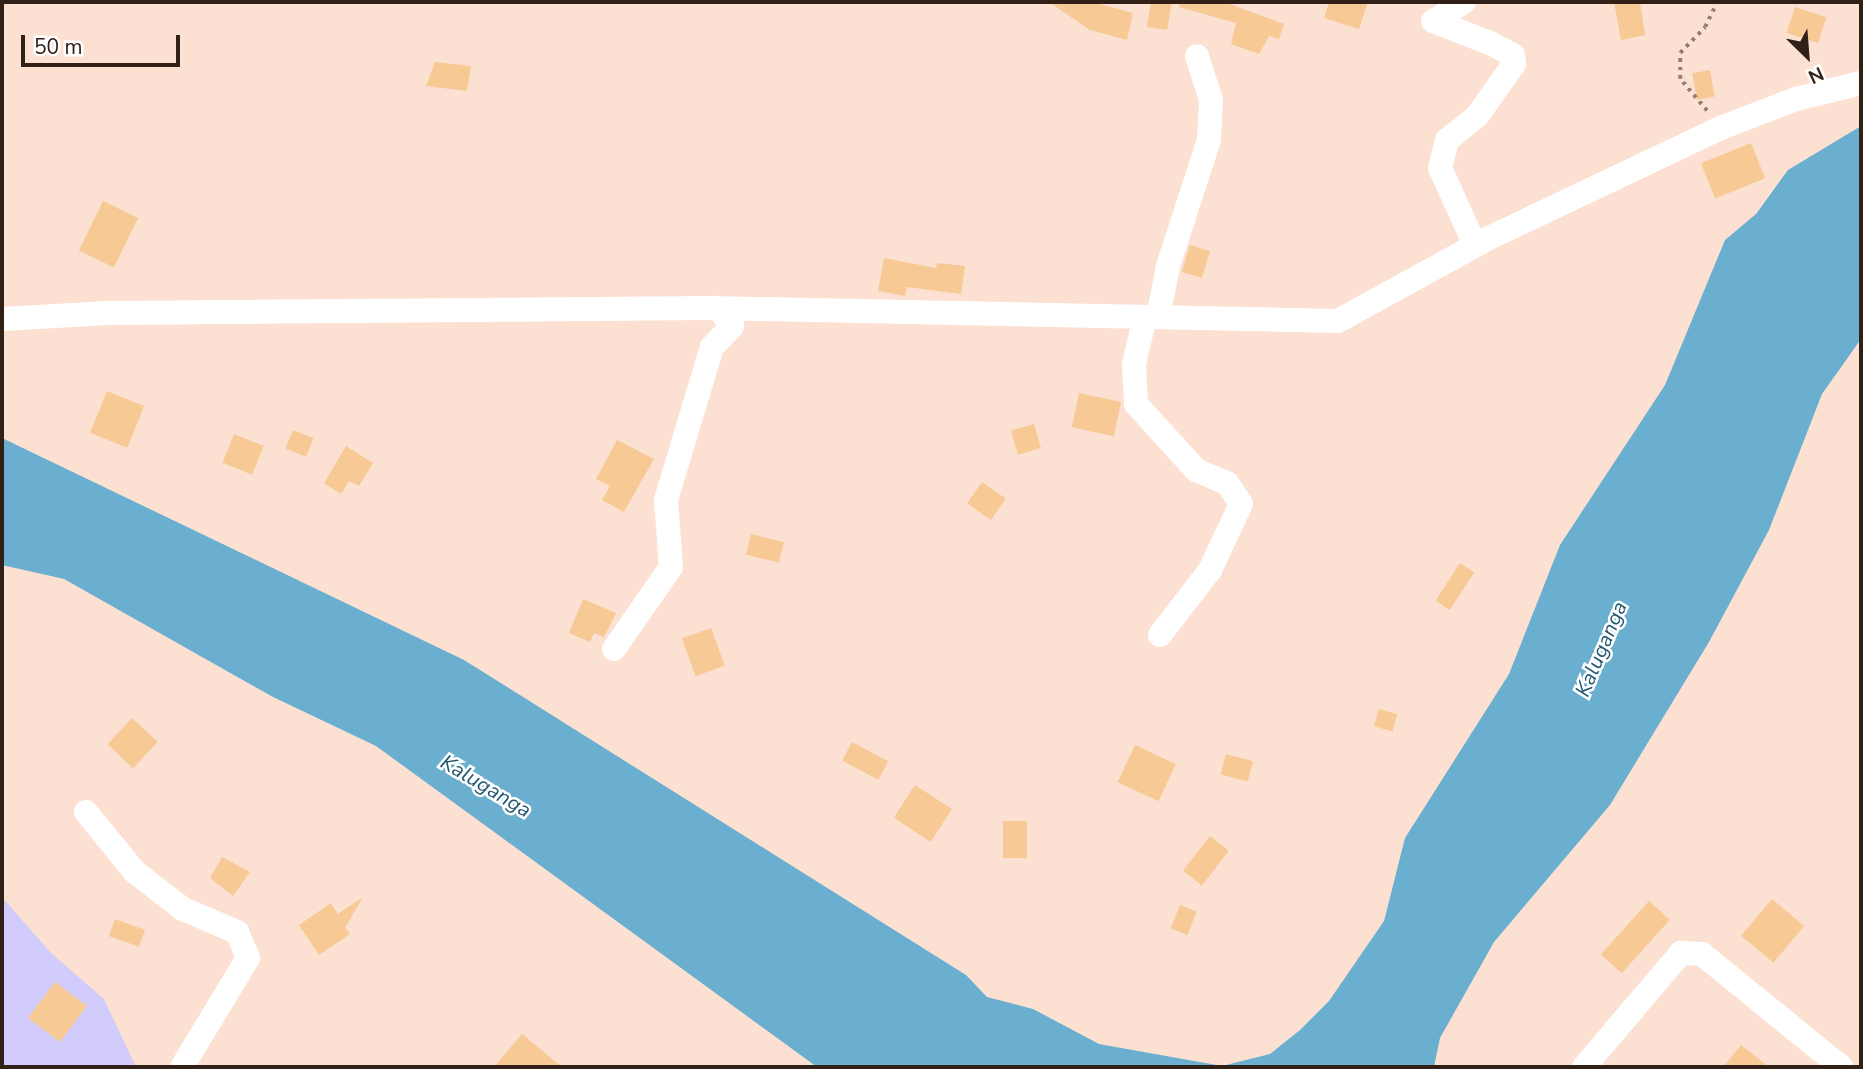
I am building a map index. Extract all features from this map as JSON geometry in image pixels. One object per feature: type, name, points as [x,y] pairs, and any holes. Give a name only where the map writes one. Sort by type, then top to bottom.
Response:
[{"type":"street","points":[[1464,2],[1433,21],[1513,55],[1514,64],[1477,116],[1447,140],[1440,168],[1475,245]]},
{"type":"street","points":[[1160,635],[1210,570],[1241,504],[1227,483],[1196,470],[1136,404],[1134,364],[1152,317],[1209,140],[1211,100],[1197,56]]},
{"type":"street","points":[[2,318],[109,313],[718,308],[1338,321],[1475,245],[1723,127],[1796,100],[1861,83]]},
{"type":"street","points":[[614,649],[671,567],[666,500],[712,347],[732,326],[718,308]]},
{"type":"street","points":[[86,811],[135,872],[183,909],[237,932],[248,958],[182,1067]]},
{"type":"street","points":[[1584,1067],[1681,953],[1702,954],[1841,1067]]},
{"type":"path","points":[[1717,2],[1705,27],[1679,53],[1680,79],[1723,127]]},
{"type":"shaded area","points":[[2,897],[51,953],[104,999],[136,1067],[2,1067]]},
{"type":"water","name":"Kaluganga","points":[[1861,126],[1861,339],[1822,394],[1769,530],[1709,642],[1610,805],[1494,942],[1440,1038],[1434,1067],[817,1067],[376,746],[273,697],[64,579],[2,565],[2,438],[464,660],[966,975],[987,997],[1033,1009],[1099,1044],[1222,1066],[1270,1054],[1300,1030],[1329,1001],[1384,921],[1405,838],[1509,674],[1560,545],[1665,385],[1725,240],[1756,214],[1788,170]]},
{"type":"building","points":[[1049,2],[1092,2],[1133,13],[1127,40],[1090,30]]},
{"type":"building","points":[[1151,2],[1172,2],[1167,30],[1147,27]]},
{"type":"building","points":[[1180,2],[1224,2],[1284,24],[1279,39],[1269,36],[1259,54],[1231,44],[1236,23],[1179,7]]},
{"type":"building","points":[[1329,2],[1368,2],[1359,29],[1324,18]]},
{"type":"building","points":[[1614,2],[1640,2],[1645,35],[1621,40]]},
{"type":"building","points":[[1795,7],[1826,17],[1818,43],[1787,33]]},
{"type":"building","points":[[435,62],[471,66],[467,91],[426,86]]},
{"type":"building","points":[[1710,70],[1715,97],[1697,100],[1692,73]]},
{"type":"building","points":[[1751,143],[1765,178],[1715,198],[1701,163]]},
{"type":"building","points":[[103,201],[138,218],[114,268],[79,250]]},
{"type":"building","points":[[1190,245],[1210,251],[1202,278],[1182,272]]},
{"type":"building","points":[[884,258],[936,268],[937,263],[965,266],[961,294],[907,287],[905,296],[878,291]]},
{"type":"building","points":[[107,391],[144,406],[127,448],[90,433]]},
{"type":"building","points":[[1079,393],[1121,402],[1114,436],[1072,427]]},
{"type":"building","points":[[1034,424],[1041,448],[1018,455],[1011,431]]},
{"type":"building","points":[[293,430],[313,438],[306,457],[286,449]]},
{"type":"building","points":[[234,434],[264,446],[252,475],[222,463]]},
{"type":"building","points":[[617,440],[654,459],[624,512],[602,500],[610,486],[596,479]]},
{"type":"building","points":[[346,446],[373,463],[359,486],[349,481],[341,494],[324,483]]},
{"type":"building","points":[[982,482],[1006,499],[991,520],[967,503]]},
{"type":"building","points":[[751,534],[784,542],[779,563],[746,554]]},
{"type":"building","points":[[1460,563],[1474,572],[1450,610],[1435,601]]},
{"type":"building","points":[[583,599],[616,613],[604,637],[594,633],[590,642],[569,633]]},
{"type":"building","points":[[711,628],[725,666],[696,676],[682,639]]},
{"type":"building","points":[[1379,709],[1397,714],[1392,732],[1374,726]]},
{"type":"building","points":[[132,718],[158,742],[133,768],[107,744]]},
{"type":"building","points":[[852,742],[888,761],[878,780],[842,761]]},
{"type":"building","points":[[1135,745],[1176,764],[1158,801],[1118,782]]},
{"type":"building","points":[[1226,754],[1253,761],[1248,782],[1221,774]]},
{"type":"building","points":[[915,785],[952,809],[931,842],[894,818]]},
{"type":"building","points":[[1003,821],[1027,821],[1027,858],[1003,858]]},
{"type":"building","points":[[1210,836],[1229,851],[1202,885],[1183,871]]},
{"type":"building","points":[[222,857],[250,872],[233,896],[210,878]]},
{"type":"building","points":[[363,897],[345,928],[350,934],[319,955],[299,925],[331,903],[338,914]]},
{"type":"building","points":[[1772,899],[1804,926],[1773,963],[1741,936]]},
{"type":"building","points":[[1649,901],[1670,920],[1622,973],[1601,955]]},
{"type":"building","points":[[1180,905],[1197,912],[1187,935],[1171,928]]},
{"type":"building","points":[[115,919],[145,930],[139,947],[109,936]]},
{"type":"building","points":[[55,982],[87,1006],[60,1042],[28,1018]]},
{"type":"building","points":[[522,1034],[562,1067],[494,1067]]},
{"type":"building","points":[[1741,1045],[1769,1067],[1723,1067]]}]
